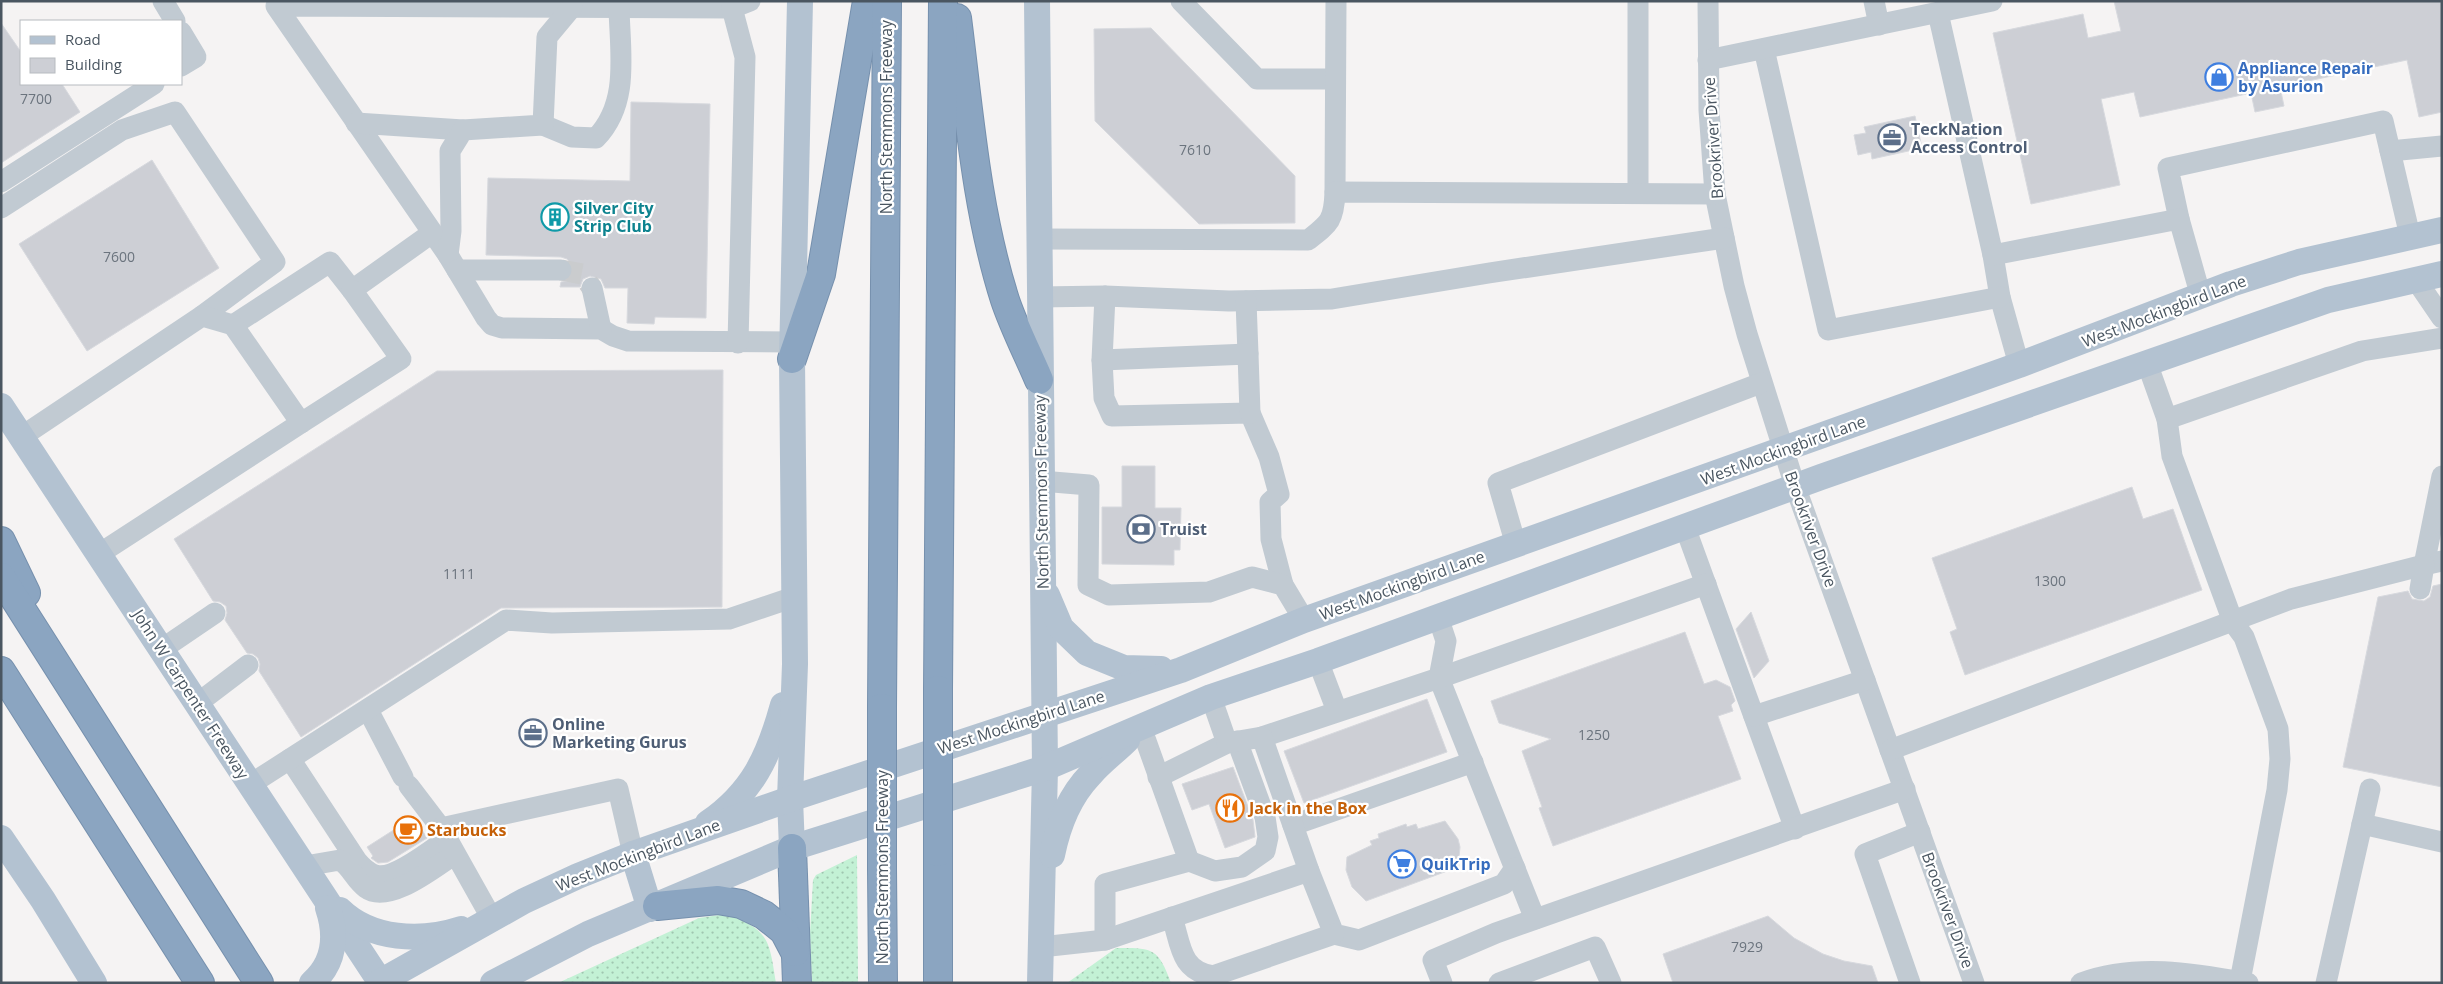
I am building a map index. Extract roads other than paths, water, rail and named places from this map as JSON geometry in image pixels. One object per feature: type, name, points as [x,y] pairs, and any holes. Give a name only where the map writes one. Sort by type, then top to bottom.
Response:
[{"type":"highway","points":[[793,351],[821,274],[867,1]]},
{"type":"highway","name":"North Stemmons Freeway","points":[[883,983],[882,708],[887,1]]},
{"type":"highway","points":[[938,983],[943,1]]},
{"type":"highway","points":[[955,1],[974,160],[988,231],[1005,301],[1039,380]]},
{"type":"highway","points":[[1,540],[66,678]]},
{"type":"highway","points":[[1,577],[259,983]]},
{"type":"highway","points":[[1,670],[200,983]]},
{"type":"highway","points":[[792,848],[797,983]]},
{"type":"highway","points":[[654,907],[718,900],[741,904],[764,914],[784,931],[795,952]]},
{"type":"main road","points":[[792,848],[790,799],[795,664],[793,351],[800,1]]},
{"type":"main road","name":"North Stemmons Freeway","points":[[1037,1],[1039,380],[1045,768],[1040,983]]},
{"type":"main road","name":"West Mockingbird Lane","points":[[380,982],[549,889],[633,854],[685,838],[790,799],[1181,670],[1304,620],[2019,365],[2231,284],[2299,262],[2442,230]]},
{"type":"main road","points":[[493,983],[588,934],[792,848],[1045,768],[1212,697],[1318,661],[1795,486],[2146,363],[2328,300],[2442,274]]},
{"type":"main road","name":"John W Carpenter Freeway","points":[[1,406],[380,982]]},
{"type":"main road","points":[[1043,585],[1061,628],[1087,653],[1124,668],[1181,670]]},
{"type":"main road","points":[[1304,620],[1318,661]]},
{"type":"main road","points":[[685,838],[711,821],[752,781],[772,745],[795,664]]},
{"type":"main road","points":[[1041,907],[1064,811],[1089,775],[1138,729]]},
{"type":"main road","points":[[3,846],[92,979]]},
{"type":"main road","points":[[633,854],[654,907]]},
{"type":"main road","points":[[323,894],[343,913],[366,928],[388,936],[416,937],[454,932],[492,919]]},
{"type":"main road","points":[[312,983],[324,971],[330,959],[333,942],[333,928],[323,894]]},
{"type":"street","points":[[163,1],[174,20]]},
{"type":"street","points":[[1181,1],[1257,79],[1335,79]]},
{"type":"street","points":[[1038,239],[1308,240],[1325,227],[1334,213],[1336,1]]},
{"type":"street","points":[[1638,1],[1638,193]]},
{"type":"street","name":"Brookriver Drive","points":[[1708,1],[1710,127],[1716,194],[1734,286],[1761,383],[1795,486],[1974,983]]},
{"type":"street","points":[[1874,1],[1879,25]]},
{"type":"street","points":[[1708,60],[1992,1]]},
{"type":"street","points":[[738,343],[746,57],[741,4],[619,8],[276,6],[452,262],[492,325],[502,328],[601,329],[613,336],[628,341],[738,343],[793,351]]},
{"type":"street","points":[[543,125],[547,37],[572,8]]},
{"type":"street","points":[[356,123],[462,130],[543,125],[572,137],[596,138],[608,126],[619,100],[619,8]]},
{"type":"street","points":[[1938,13],[1994,255],[2000,297],[2019,365]]},
{"type":"street","points":[[182,34],[196,57],[182,65]]},
{"type":"street","points":[[1764,48],[1828,330],[2000,297]]},
{"type":"street","points":[[1,182],[152,85]]},
{"type":"street","points":[[1,208],[122,130],[175,112],[275,262],[202,316],[22,437]]},
{"type":"street","points":[[2201,297],[2179,219],[2168,168],[2383,121],[2410,236]]},
{"type":"street","points":[[452,262],[450,152],[462,130]]},
{"type":"street","points":[[2390,151],[2442,146]]},
{"type":"street","points":[[1335,192],[1716,194]]},
{"type":"street","points":[[1994,255],[2179,219]]},
{"type":"street","points":[[352,290],[432,233]]},
{"type":"street","points":[[1039,297],[1105,296],[1246,301],[1332,299],[1489,272],[1724,238]]},
{"type":"street","points":[[99,554],[401,359],[330,262],[233,325]]},
{"type":"street","points":[[452,262],[561,270]]},
{"type":"street","points":[[2416,280],[2442,318]]},
{"type":"street","points":[[592,288],[601,329]]},
{"type":"street","points":[[1105,296],[1102,360],[1104,398],[1112,416],[1250,413]]},
{"type":"street","points":[[1246,301],[1250,413],[1270,457],[1279,494],[1270,502],[1271,539],[1283,585],[1304,620]]},
{"type":"street","points":[[202,316],[233,325],[301,423]]},
{"type":"street","points":[[2167,419],[2362,351],[2442,338]]},
{"type":"street","points":[[1102,360],[1248,354]]},
{"type":"street","points":[[2081,983],[2121,972],[2154,971],[2187,972],[2244,982],[2277,790],[2280,759],[2278,729],[2244,637],[2233,622],[2172,456],[2167,419],[2146,363]]},
{"type":"street","points":[[1516,545],[1498,483],[1761,383]]},
{"type":"street","points":[[2420,589],[2433,563],[2442,476]]},
{"type":"street","points":[[1041,481],[1089,485],[1088,585],[1110,595],[1209,592],[1252,577],[1283,585]]},
{"type":"street","points":[[1685,527],[1795,829]]},
{"type":"street","points":[[1890,750],[2291,600],[2433,563]]},
{"type":"street","points":[[1158,777],[1232,742],[1262,737],[1439,678],[1706,584]]},
{"type":"street","points":[[251,784],[506,620],[552,623],[729,619],[794,597]]},
{"type":"street","points":[[162,649],[215,613]]},
{"type":"street","points":[[1438,617],[1446,641],[1439,678],[1535,919]]},
{"type":"street","points":[[1318,661],[1337,711]]},
{"type":"street","points":[[198,703],[248,665]]},
{"type":"street","points":[[1754,716],[1865,680]]},
{"type":"street","points":[[1105,940],[1106,884],[1189,861],[1215,871],[1242,867],[1265,851],[1268,837],[1265,817],[1212,697]]},
{"type":"street","points":[[368,710],[406,782],[448,841],[492,919]]},
{"type":"street","points":[[1138,729],[1189,861]]},
{"type":"street","points":[[1262,737],[1309,871],[1334,934]]},
{"type":"street","points":[[290,759],[357,861],[376,876],[389,876],[448,841],[618,789],[633,854]]},
{"type":"street","points":[[1293,825],[1473,762]]},
{"type":"street","points":[[1442,983],[1433,960],[1496,933],[1904,789]]},
{"type":"street","points":[[2326,983],[2370,789]]},
{"type":"street","points":[[2362,824],[2442,842]]},
{"type":"street","points":[[1910,983],[1865,854],[1920,832]]},
{"type":"street","points":[[305,866],[340,860],[349,867],[367,889],[376,892],[389,892],[401,888],[448,841]]},
{"type":"street","points":[[1172,917],[1187,964],[1199,974],[1213,976],[1334,934],[1359,940],[1504,884],[1515,868]]},
{"type":"street","points":[[1041,947],[1105,940],[1309,871]]},
{"type":"street","points":[[1499,983],[1595,947],[1611,983]]},
{"type":"tunnel","points":[[561,270],[582,274],[592,288]]},
{"type":"place","name":"Appliance Repair by Asurion","points":[[2219,77]]},
{"type":"place","name":"TeckNation Access Control","points":[[1892,138]]},
{"type":"place","name":"Silver City Strip Club","points":[[555,217]]},
{"type":"place","name":"Truist","points":[[1141,529]]},
{"type":"place","name":"Online Marketing Gurus","points":[[533,733]]},
{"type":"place","name":"Jack in the Box","points":[[1230,808]]},
{"type":"place","name":"Starbucks","points":[[408,830]]},
{"type":"place","name":"QuikTrip","points":[[1402,864]]}]
